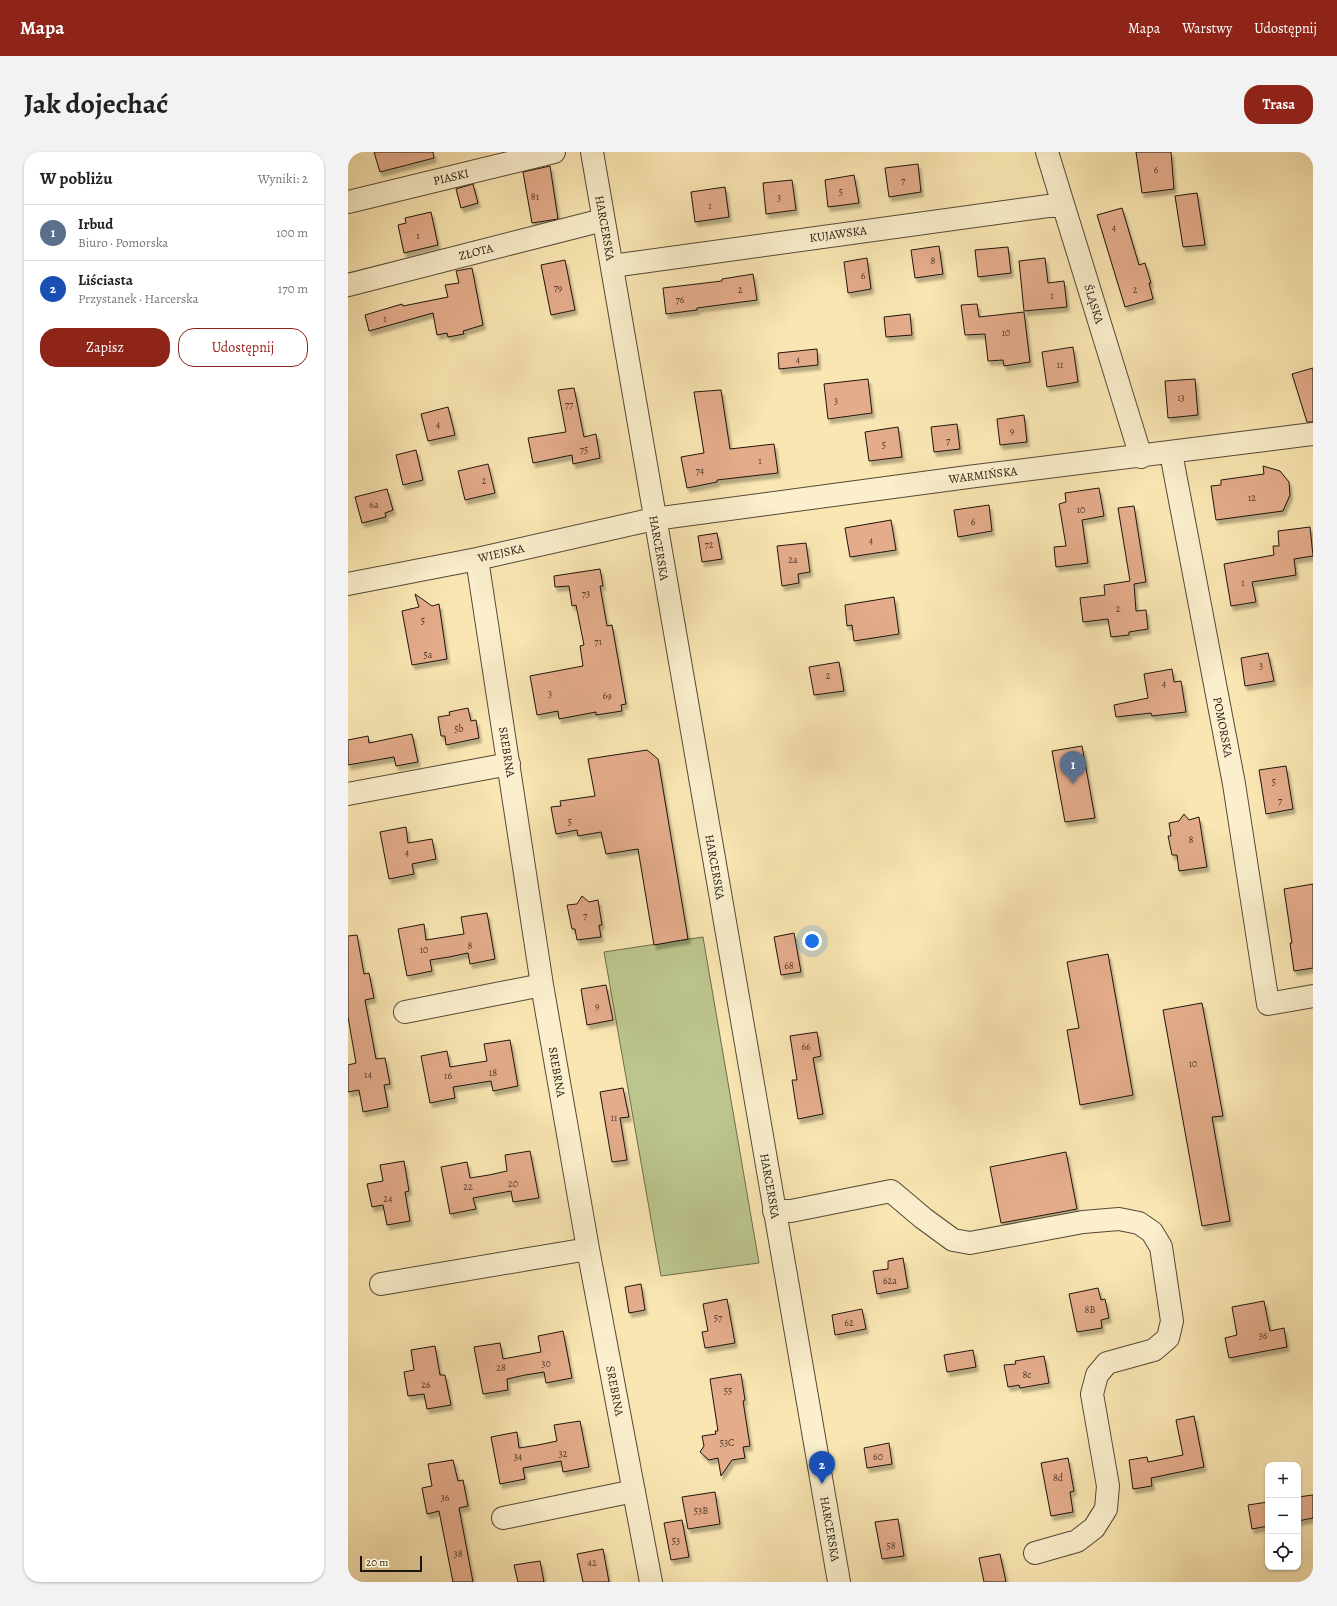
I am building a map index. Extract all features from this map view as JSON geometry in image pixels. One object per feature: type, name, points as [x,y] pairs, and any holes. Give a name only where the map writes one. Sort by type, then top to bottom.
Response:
[{"type":"street","name":"PIASKI","points":[[348,202],[554,152]]},
{"type":"street","name":"HARCERSKA","points":[[592,152],[654,519],[839,1582]]},
{"type":"street","name":"ŚLĄSKA","points":[[1047,152],[1141,456]]},
{"type":"street","name":"KUJAWSKA","points":[[612,266],[1063,204]]},
{"type":"street","name":"ZŁOTA","points":[[348,285],[604,220]]},
{"type":"street","name":"WARMIŃSKA","points":[[654,519],[968,477],[1313,434]]},
{"type":"street","name":"POMORSKA","points":[[1171,452],[1234,784],[1268,1004],[1313,996]]},
{"type":"street","name":"WIEJSKA","points":[[348,584],[477,559],[654,519]]},
{"type":"street","name":"SREBRNA","points":[[477,559],[542,985],[588,1250],[651,1582]]},
{"type":"street","points":[[348,794],[509,764]]},
{"type":"street","points":[[405,1012],[542,985]]},
{"type":"street","points":[[774,1211],[790,1211],[891,1191],[923,1218],[953,1240],[970,1243],[1084,1222],[1118,1219],[1139,1223],[1152,1232],[1161,1247],[1172,1321],[1168,1338],[1154,1350],[1107,1363],[1097,1375],[1092,1394],[1108,1486],[1106,1509],[1094,1528],[1077,1541],[1035,1553]]},
{"type":"street","points":[[381,1284],[588,1250]]},
{"type":"street","points":[[503,1518],[634,1491]]},
{"type":"green space","points":[[703,937],[759,1263],[661,1276],[604,952]]},
{"type":"building","points":[[374,152],[433,152],[434,158],[380,172]]},
{"type":"building","points":[[1136,152],[1171,152],[1174,189],[1142,193]]},
{"type":"building","points":[[918,164],[921,192],[889,197],[885,168]]},
{"type":"building","points":[[550,166],[558,219],[532,223],[523,172]]},
{"type":"building","points":[[854,175],[859,203],[828,207],[825,180]]},
{"type":"building","points":[[792,180],[796,210],[766,214],[763,183]]},
{"type":"building","points":[[473,184],[478,203],[461,208],[456,189]]},
{"type":"building","points":[[725,187],[729,217],[695,222],[691,192]]},
{"type":"building","points":[[1197,193],[1205,245],[1183,247],[1175,196]]},
{"type":"building","points":[[1122,208],[1139,265],[1145,263],[1151,283],[1149,283],[1153,299],[1125,307],[1097,215]]},
{"type":"building","points":[[431,212],[438,245],[404,253],[398,225],[406,223],[405,218]]},
{"type":"building","points":[[939,246],[943,274],[915,278],[911,250]]},
{"type":"building","points":[[1008,247],[1011,273],[978,277],[975,250]]},
{"type":"building","points":[[867,258],[871,289],[848,293],[844,262]]},
{"type":"building","points":[[1045,258],[1048,283],[1064,281],[1067,307],[1024,311],[1019,261]]},
{"type":"building","points":[[565,260],[575,310],[551,315],[541,265]]},
{"type":"building","points":[[472,268],[483,325],[463,331],[464,334],[448,337],[447,333],[437,335],[433,313],[369,331],[365,315],[402,304],[403,306],[448,297],[445,285],[459,283],[456,271]]},
{"type":"building","points":[[753,274],[757,300],[697,308],[697,310],[666,314],[663,288],[722,281],[722,279]]},
{"type":"building","points":[[977,304],[979,317],[1024,312],[1030,362],[1004,366],[1003,360],[988,361],[985,334],[965,335],[961,305]]},
{"type":"building","points":[[910,314],[912,335],[886,337],[884,317]]},
{"type":"building","points":[[1073,347],[1078,382],[1047,387],[1042,352]]},
{"type":"building","points":[[817,349],[818,365],[779,369],[778,353]]},
{"type":"building","points":[[1313,368],[1313,422],[1307,422],[1292,374]]},
{"type":"building","points":[[868,379],[872,413],[828,419],[824,384]]},
{"type":"building","points":[[1195,379],[1198,415],[1168,418],[1165,381]]},
{"type":"building","points":[[574,388],[584,437],[596,434],[600,458],[573,464],[572,455],[533,463],[528,438],[566,432],[558,390]]},
{"type":"building","points":[[721,390],[730,449],[774,444],[778,473],[717,480],[717,482],[687,488],[681,457],[704,453],[694,392]]},
{"type":"building","points":[[448,407],[455,435],[428,441],[421,414]]},
{"type":"building","points":[[1024,415],[1027,442],[1000,445],[997,419]]},
{"type":"building","points":[[957,424],[960,449],[934,452],[931,427]]},
{"type":"building","points":[[898,427],[902,457],[869,461],[865,432]]},
{"type":"building","points":[[416,450],[423,480],[403,485],[396,455]]},
{"type":"building","points":[[488,464],[495,493],[465,500],[458,471]]},
{"type":"building","points":[[1263,466],[1280,471],[1289,482],[1290,495],[1283,511],[1216,520],[1211,486],[1221,485],[1221,480],[1264,474]]},
{"type":"building","points":[[1099,488],[1104,516],[1082,520],[1088,563],[1056,567],[1054,547],[1066,546],[1059,504],[1066,502],[1065,493]]},
{"type":"building","points":[[387,489],[393,510],[385,513],[386,517],[362,523],[355,497]]},
{"type":"building","points":[[989,505],[992,531],[958,537],[954,510]]},
{"type":"building","points":[[1134,506],[1146,582],[1134,584],[1136,611],[1146,610],[1148,629],[1129,632],[1129,635],[1111,637],[1108,619],[1083,622],[1080,598],[1105,595],[1104,585],[1130,581],[1118,508]]},
{"type":"building","points":[[891,520],[896,550],[850,557],[845,528]]},
{"type":"building","points":[[1310,527],[1313,556],[1294,559],[1296,575],[1252,582],[1256,602],[1231,606],[1224,564],[1274,555],[1273,546],[1279,546],[1278,531]]},
{"type":"building","points":[[717,533],[722,559],[702,562],[698,536]]},
{"type":"building","points":[[806,543],[810,572],[798,574],[799,583],[782,586],[777,546]]},
{"type":"building","points":[[600,569],[603,586],[600,586],[607,626],[612,625],[626,704],[621,705],[622,711],[596,715],[596,712],[559,719],[558,711],[537,715],[530,676],[583,666],[580,646],[584,645],[576,605],[572,606],[569,586],[555,587],[554,576]]},
{"type":"building","points":[[415,594],[432,606],[439,604],[447,659],[412,665],[402,611],[419,607]]},
{"type":"building","points":[[894,597],[899,634],[854,641],[852,625],[847,626],[845,605]]},
{"type":"building","points":[[1268,653],[1274,681],[1245,686],[1241,658]]},
{"type":"building","points":[[839,662],[844,691],[814,695],[809,667]]},
{"type":"building","points":[[1172,669],[1174,682],[1181,681],[1186,712],[1152,716],[1151,713],[1116,717],[1114,705],[1148,698],[1144,674]]},
{"type":"building","points":[[468,708],[471,721],[476,720],[479,738],[446,745],[445,736],[441,736],[438,717],[450,715],[449,712]]},
{"type":"building","points":[[412,734],[418,762],[396,766],[394,757],[348,765],[348,740],[368,736],[369,743]]},
{"type":"building","points":[[1082,746],[1095,818],[1065,822],[1052,751]]},
{"type":"building","points":[[647,750],[658,759],[688,939],[654,945],[638,849],[606,854],[601,832],[578,836],[577,830],[556,834],[551,807],[561,806],[560,801],[595,796],[588,759]]},
{"type":"building","points":[[1286,766],[1293,809],[1266,814],[1259,770]]},
{"type":"building","points":[[1184,814],[1189,820],[1199,817],[1207,867],[1179,871],[1177,855],[1172,855],[1168,836],[1171,836],[1169,823],[1179,821]]},
{"type":"building","points":[[406,827],[408,843],[432,839],[436,859],[412,864],[414,874],[389,879],[380,832]]},
{"type":"building","points":[[1313,884],[1313,968],[1294,971],[1290,943],[1292,943],[1284,889]]},
{"type":"building","points":[[582,896],[589,902],[598,900],[602,925],[599,925],[601,937],[577,940],[575,929],[572,929],[567,905],[577,904]]},
{"type":"building","points":[[487,913],[495,959],[470,964],[468,953],[430,960],[432,971],[407,976],[398,929],[424,924],[426,940],[464,934],[461,917]]},
{"type":"building","points":[[794,933],[801,972],[781,975],[774,937]]},
{"type":"building","points":[[357,935],[364,974],[369,973],[374,998],[365,1000],[376,1059],[385,1058],[390,1084],[384,1085],[388,1107],[363,1112],[359,1090],[348,1092],[348,1065],[356,1063],[348,1017],[348,936]]},
{"type":"building","points":[[1108,954],[1133,1095],[1080,1105],[1067,1030],[1079,1028],[1067,962]]},
{"type":"building","points":[[606,985],[613,1020],[587,1025],[581,989]]},
{"type":"building","points":[[1202,1003],[1223,1116],[1212,1117],[1230,1221],[1202,1226],[1163,1010]]},
{"type":"building","points":[[817,1032],[821,1056],[813,1058],[823,1114],[798,1119],[792,1080],[797,1080],[790,1036]]},
{"type":"building","points":[[510,1040],[518,1086],[493,1091],[491,1081],[453,1087],[455,1098],[430,1103],[421,1056],[447,1051],[450,1067],[487,1061],[484,1044]]},
{"type":"building","points":[[623,1088],[629,1117],[620,1118],[627,1160],[612,1162],[600,1092]]},
{"type":"building","points":[[530,1151],[539,1198],[513,1202],[511,1191],[473,1198],[476,1209],[450,1214],[441,1167],[467,1162],[470,1178],[489,1175],[507,1171],[505,1155]]},
{"type":"building","points":[[1066,1152],[1077,1209],[1001,1223],[990,1167]]},
{"type":"building","points":[[404,1161],[409,1191],[405,1192],[410,1221],[387,1225],[383,1205],[372,1207],[367,1184],[383,1181],[380,1165]]},
{"type":"building","points":[[903,1258],[908,1288],[877,1294],[873,1271],[888,1269],[888,1261]]},
{"type":"building","points":[[641,1284],[645,1310],[629,1313],[625,1287]]},
{"type":"building","points":[[1098,1288],[1101,1300],[1105,1299],[1109,1318],[1101,1320],[1102,1328],[1077,1332],[1069,1294]]},
{"type":"building","points":[[727,1299],[735,1343],[705,1348],[702,1332],[708,1331],[703,1304]]},
{"type":"building","points":[[1264,1301],[1270,1331],[1284,1328],[1287,1347],[1229,1358],[1225,1338],[1237,1335],[1232,1307]]},
{"type":"building","points":[[862,1309],[866,1329],[835,1335],[832,1315]]},
{"type":"building","points":[[563,1331],[572,1378],[546,1383],[544,1372],[525,1375],[507,1379],[508,1390],[483,1394],[474,1347],[500,1343],[503,1359],[541,1352],[538,1336]]},
{"type":"building","points":[[435,1346],[440,1375],[445,1375],[451,1405],[427,1409],[424,1394],[408,1396],[404,1372],[414,1370],[411,1350]]},
{"type":"building","points":[[973,1350],[976,1367],[947,1372],[944,1355]]},
{"type":"building","points":[[1044,1356],[1049,1383],[1020,1388],[1019,1385],[1008,1387],[1004,1365],[1016,1364],[1015,1361]]},
{"type":"building","points":[[741,1374],[745,1400],[743,1401],[750,1446],[743,1447],[745,1458],[732,1460],[721,1476],[718,1458],[709,1460],[700,1452],[704,1446],[702,1436],[716,1434],[715,1431],[718,1431],[710,1379]]},
{"type":"building","points":[[1194,1416],[1204,1467],[1151,1478],[1152,1486],[1133,1489],[1129,1460],[1147,1457],[1148,1462],[1183,1455],[1176,1420]]},
{"type":"building","points":[[580,1421],[589,1467],[563,1472],[561,1461],[523,1468],[525,1479],[500,1484],[491,1437],[517,1432],[519,1448],[538,1445],[557,1441],[554,1425]]},
{"type":"building","points":[[889,1443],[892,1464],[867,1468],[864,1448]]},
{"type":"building","points":[[1068,1458],[1074,1491],[1070,1492],[1073,1512],[1051,1516],[1041,1463]]},
{"type":"building","points":[[453,1460],[458,1481],[463,1480],[468,1506],[459,1508],[473,1582],[453,1582],[439,1511],[427,1514],[422,1488],[432,1486],[428,1464]]},
{"type":"building","points":[[715,1492],[720,1524],[688,1529],[682,1497]]},
{"type":"building","points":[[1313,1495],[1313,1518],[1301,1520],[1301,1497]]},
{"type":"building","points":[[1265,1502],[1265,1527],[1252,1529],[1248,1505]]},
{"type":"building","points":[[898,1519],[904,1556],[882,1559],[875,1522]]},
{"type":"building","points":[[682,1520],[689,1557],[671,1560],[664,1523]]},
{"type":"building","points":[[603,1549],[609,1582],[583,1582],[577,1554]]},
{"type":"building","points":[[1000,1554],[1006,1582],[984,1582],[979,1558]]},
{"type":"building","points":[[540,1561],[544,1582],[518,1582],[514,1565]]},
{"type":"place","name":"Irbud","points":[[1073,784]]},
{"type":"place","name":"Liściasta","points":[[822,1484]]}]
